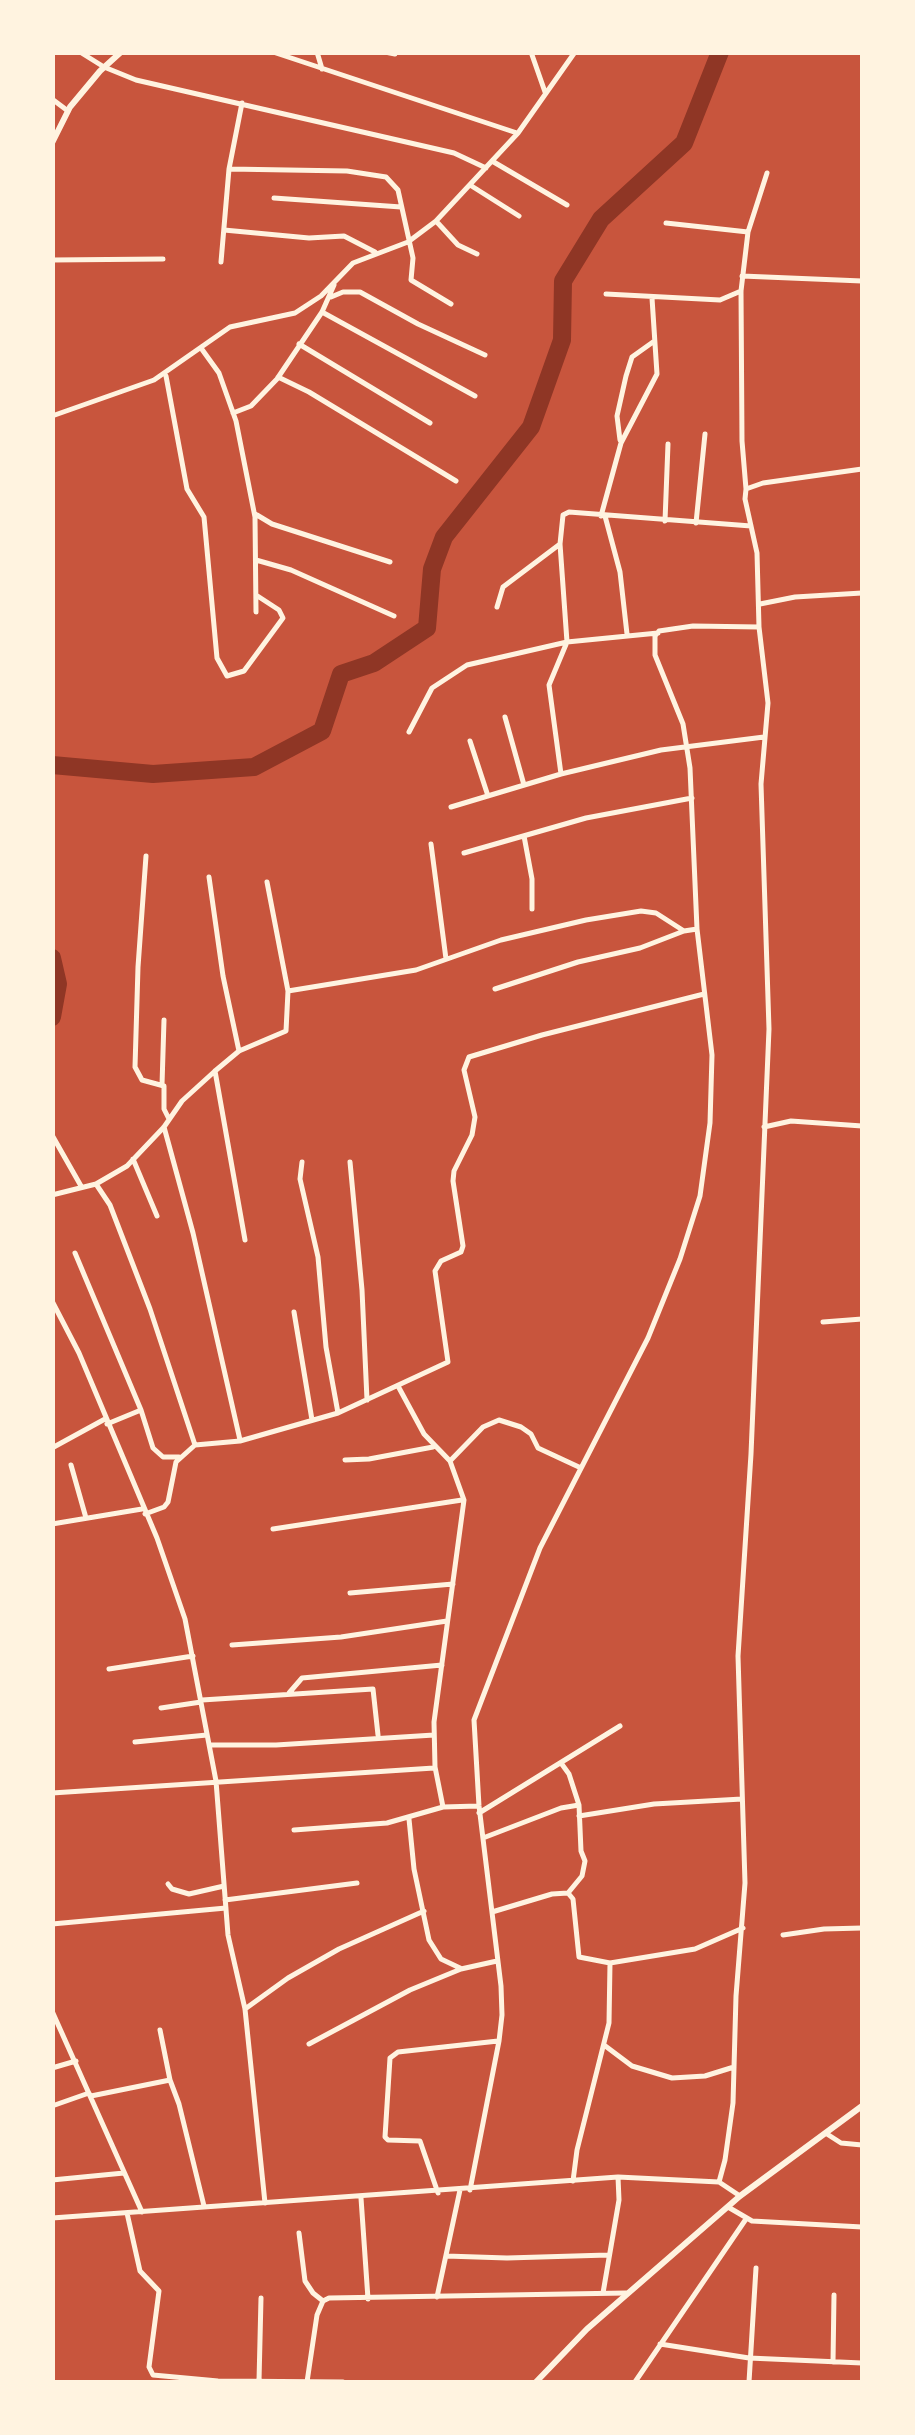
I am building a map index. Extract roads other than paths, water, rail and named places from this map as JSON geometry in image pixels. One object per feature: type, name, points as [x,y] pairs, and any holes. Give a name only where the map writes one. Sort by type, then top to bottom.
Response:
[{"type":"street","points":[[80,52],[136,80],[454,153],[486,168]]},
{"type":"street","points":[[52,143],[68,111],[121,52]]},
{"type":"street","points":[[273,52],[518,134]]},
{"type":"street","points":[[317,52],[323,70]]},
{"type":"street","points":[[386,52],[395,54]]},
{"type":"street","points":[[531,52],[546,93]]},
{"type":"street","points":[[52,416],[165,374],[230,327],[295,313],[321,296],[353,262],[408,242],[436,221],[518,134],[575,52]]},
{"type":"street","points":[[52,99],[68,111]]},
{"type":"street","points":[[220,262],[229,169],[242,103]]},
{"type":"street","points":[[492,161],[567,204]]},
{"type":"street","points":[[229,169],[379,174],[394,184],[401,207],[414,270],[411,280],[451,304]]},
{"type":"street","points":[[719,2182],[730,2132],[743,1928],[746,1856],[738,1656],[752,1454],[768,1029],[760,784],[768,703],[757,553],[744,505],[741,291],[748,232],[767,173]]},
{"type":"street","points":[[470,185],[519,216]]},
{"type":"street","points":[[274,198],[401,207]]},
{"type":"street","points":[[436,221],[458,245],[477,254]]},
{"type":"street","points":[[666,223],[748,232]]},
{"type":"street","points":[[224,230],[309,238],[344,236],[375,252]]},
{"type":"street","points":[[52,260],[163,260]]},
{"type":"street","points":[[742,276],[862,281]]},
{"type":"street","points":[[233,413],[250,406],[278,378],[322,312],[336,278]]},
{"type":"street","points":[[606,294],[720,300],[741,291]]},
{"type":"street","points":[[329,298],[343,292],[360,292],[485,354]]},
{"type":"street","points":[[621,443],[657,374],[652,298]]},
{"type":"street","points":[[322,312],[475,396]]},
{"type":"street","points":[[626,634],[618,562],[603,516],[618,465],[621,443],[617,416],[626,376],[632,357],[654,342]]},
{"type":"street","points":[[299,344],[430,422]]},
{"type":"street","points":[[201,348],[219,373],[233,413],[254,514],[256,612]]},
{"type":"street","points":[[165,374],[187,489],[204,517],[217,658],[227,676],[244,671],[282,618],[280,610],[256,595]]},
{"type":"street","points":[[278,378],[309,392],[456,480]]},
{"type":"street","points":[[696,523],[705,434]]},
{"type":"street","points":[[666,521],[668,444]]},
{"type":"street","points":[[746,490],[778,479],[862,468]]},
{"type":"street","points":[[561,774],[549,685],[567,642],[560,544],[563,515],[569,512],[751,526]]},
{"type":"street","points":[[254,514],[272,524],[390,562]]},
{"type":"street","points":[[497,607],[508,581],[560,544]]},
{"type":"street","points":[[256,560],[291,570],[394,616]]},
{"type":"street","points":[[760,604],[795,597],[862,593]]},
{"type":"street","points":[[409,732],[432,688],[456,671],[510,653],[693,626],[760,628]]},
{"type":"street","points":[[470,2190],[500,2041],[501,1986],[473,1738],[479,1701],[540,1548],[648,1338],[680,1258],[700,1196],[713,1090],[697,930],[687,744],[656,655],[658,633]]},
{"type":"street","points":[[505,717],[524,785]]},
{"type":"street","points":[[450,807],[561,774],[687,744],[765,737]]},
{"type":"street","points":[[470,741],[488,796]]},
{"type":"street","points":[[464,853],[586,818],[692,798]]},
{"type":"street","points":[[524,836],[532,879],[532,910]]},
{"type":"street","points":[[431,844],[446,959]]},
{"type":"street","points":[[146,856],[136,1067],[142,1080],[162,1084]]},
{"type":"street","points":[[209,876],[223,976],[239,1051]]},
{"type":"street","points":[[52,1195],[96,1184],[134,1160],[182,1101],[214,1071],[239,1051],[286,1031],[288,991],[267,882]]},
{"type":"street","points":[[288,991],[416,970],[530,932],[641,911],[656,914],[684,931]]},
{"type":"street","points":[[495,989],[697,930]]},
{"type":"street","points":[[52,1524],[164,1507],[172,1470],[179,1457],[196,1445],[240,1440],[338,1413],[443,1365],[449,1359],[435,1271],[442,1260],[461,1252],[463,1246],[454,1171],[472,1135],[476,1117],[465,1061],[542,1035],[704,994]]},
{"type":"street","points":[[164,1020],[162,1084],[168,1120]]},
{"type":"street","points":[[214,1071],[246,1240]]},
{"type":"street","points":[[764,1126],[791,1121],[862,1126]]},
{"type":"street","points":[[164,1127],[193,1233],[240,1440]]},
{"type":"street","points":[[52,1135],[81,1186]]},
{"type":"street","points":[[134,1160],[157,1216]]},
{"type":"street","points":[[302,1162],[300,1180],[318,1258],[326,1348],[338,1413]]},
{"type":"street","points":[[350,1162],[367,1400]]},
{"type":"street","points":[[96,1184],[110,1205],[196,1445]]},
{"type":"street","points":[[75,1253],[153,1448],[163,1457],[179,1457]]},
{"type":"street","points":[[52,1300],[80,1353],[176,1583],[216,1781],[225,1904],[245,2008],[264,2203]]},
{"type":"street","points":[[294,1312],[312,1420]]},
{"type":"street","points":[[824,1322],[862,1319]]},
{"type":"street","points":[[398,1386],[434,1448],[450,1461],[464,1500],[434,1735],[434,1768],[443,1807]]},
{"type":"street","points":[[52,1448],[141,1410]]},
{"type":"street","points":[[450,1461],[483,1426],[499,1420],[528,1431],[538,1448],[581,1468]]},
{"type":"street","points":[[345,1460],[434,1448]]},
{"type":"street","points":[[71,1465],[86,1518]]},
{"type":"street","points":[[273,1530],[464,1500]]},
{"type":"street","points":[[350,1593],[452,1584]]},
{"type":"street","points":[[232,1645],[341,1637],[447,1621]]},
{"type":"street","points":[[109,1669],[193,1656]]},
{"type":"street","points":[[290,1693],[302,1678],[442,1666]]},
{"type":"street","points":[[160,1708],[290,1693],[373,1689],[378,1736]]},
{"type":"street","points":[[294,1830],[408,1819],[443,1807],[479,1809],[620,1726]]},
{"type":"street","points":[[210,1745],[434,1735]]},
{"type":"street","points":[[135,1742],[206,1736]]},
{"type":"street","points":[[561,1763],[569,1774],[579,1805],[585,1868],[568,1893]]},
{"type":"street","points":[[52,1793],[434,1768]]},
{"type":"street","points":[[578,1816],[654,1804],[742,1800]]},
{"type":"street","points":[[483,1838],[561,1808],[579,1805]]},
{"type":"street","points":[[408,1819],[434,1949],[449,1964],[461,1969]]},
{"type":"street","points":[[52,1924],[225,1904],[357,1883]]},
{"type":"street","points":[[168,1884],[172,1890],[189,1894],[224,1886]]},
{"type":"street","points":[[568,1893],[573,1899],[579,1957],[610,1963],[695,1948],[743,1928]]},
{"type":"street","points":[[492,1912],[568,1893]]},
{"type":"street","points":[[245,2008],[339,1949],[424,1912]]},
{"type":"street","points":[[783,1936],[862,1928]]},
{"type":"street","points":[[308,2044],[410,1990],[461,1969],[498,1960]]},
{"type":"street","points":[[573,2181],[604,2045],[611,1994],[610,1963]]},
{"type":"street","points":[[52,2011],[142,2212]]},
{"type":"street","points":[[160,2030],[204,2207]]},
{"type":"street","points":[[438,2193],[420,2141],[388,2140],[385,2136],[390,2058],[398,2052],[500,2041]]},
{"type":"street","points":[[604,2045],[632,2066],[672,2078],[705,2076],[734,2067]]},
{"type":"street","points":[[52,2068],[76,2061]]},
{"type":"street","points":[[52,2106],[170,2080]]},
{"type":"street","points":[[536,2382],[576,2339],[740,2196],[862,2106]]},
{"type":"street","points":[[827,2134],[841,2143],[862,2145]]},
{"type":"street","points":[[52,2180],[124,2173]]},
{"type":"street","points":[[603,2293],[617,2212],[618,2177]]},
{"type":"street","points":[[52,2218],[618,2177],[719,2182],[740,2196]]},
{"type":"street","points":[[437,2297],[460,2190]]},
{"type":"street","points":[[361,2198],[368,2299]]},
{"type":"street","points":[[728,2207],[746,2219],[862,2227]]},
{"type":"street","points":[[127,2213],[140,2271],[158,2291],[149,2366],[153,2375],[341,2382]]},
{"type":"street","points":[[635,2382],[746,2219]]},
{"type":"street","points":[[298,2234],[305,2280],[323,2301]]},
{"type":"street","points":[[446,2256],[608,2255]]},
{"type":"street","points":[[749,2382],[756,2268]]},
{"type":"street","points":[[306,2382],[317,2315],[323,2301],[335,2296],[368,2299],[629,2293]]},
{"type":"street","points":[[833,2362],[834,2295]]},
{"type":"street","points":[[259,2381],[261,2298]]},
{"type":"street","points":[[660,2344],[749,2358],[862,2363]]},
{"type":"waterway","points":[[52,765],[153,774],[254,767],[322,731],[341,674],[374,663],[427,628],[432,569],[444,537],[531,427],[562,340],[563,281],[601,219],[684,143],[720,52]]},
{"type":"waterway","points":[[52,958],[58,984],[52,1017]]}]
